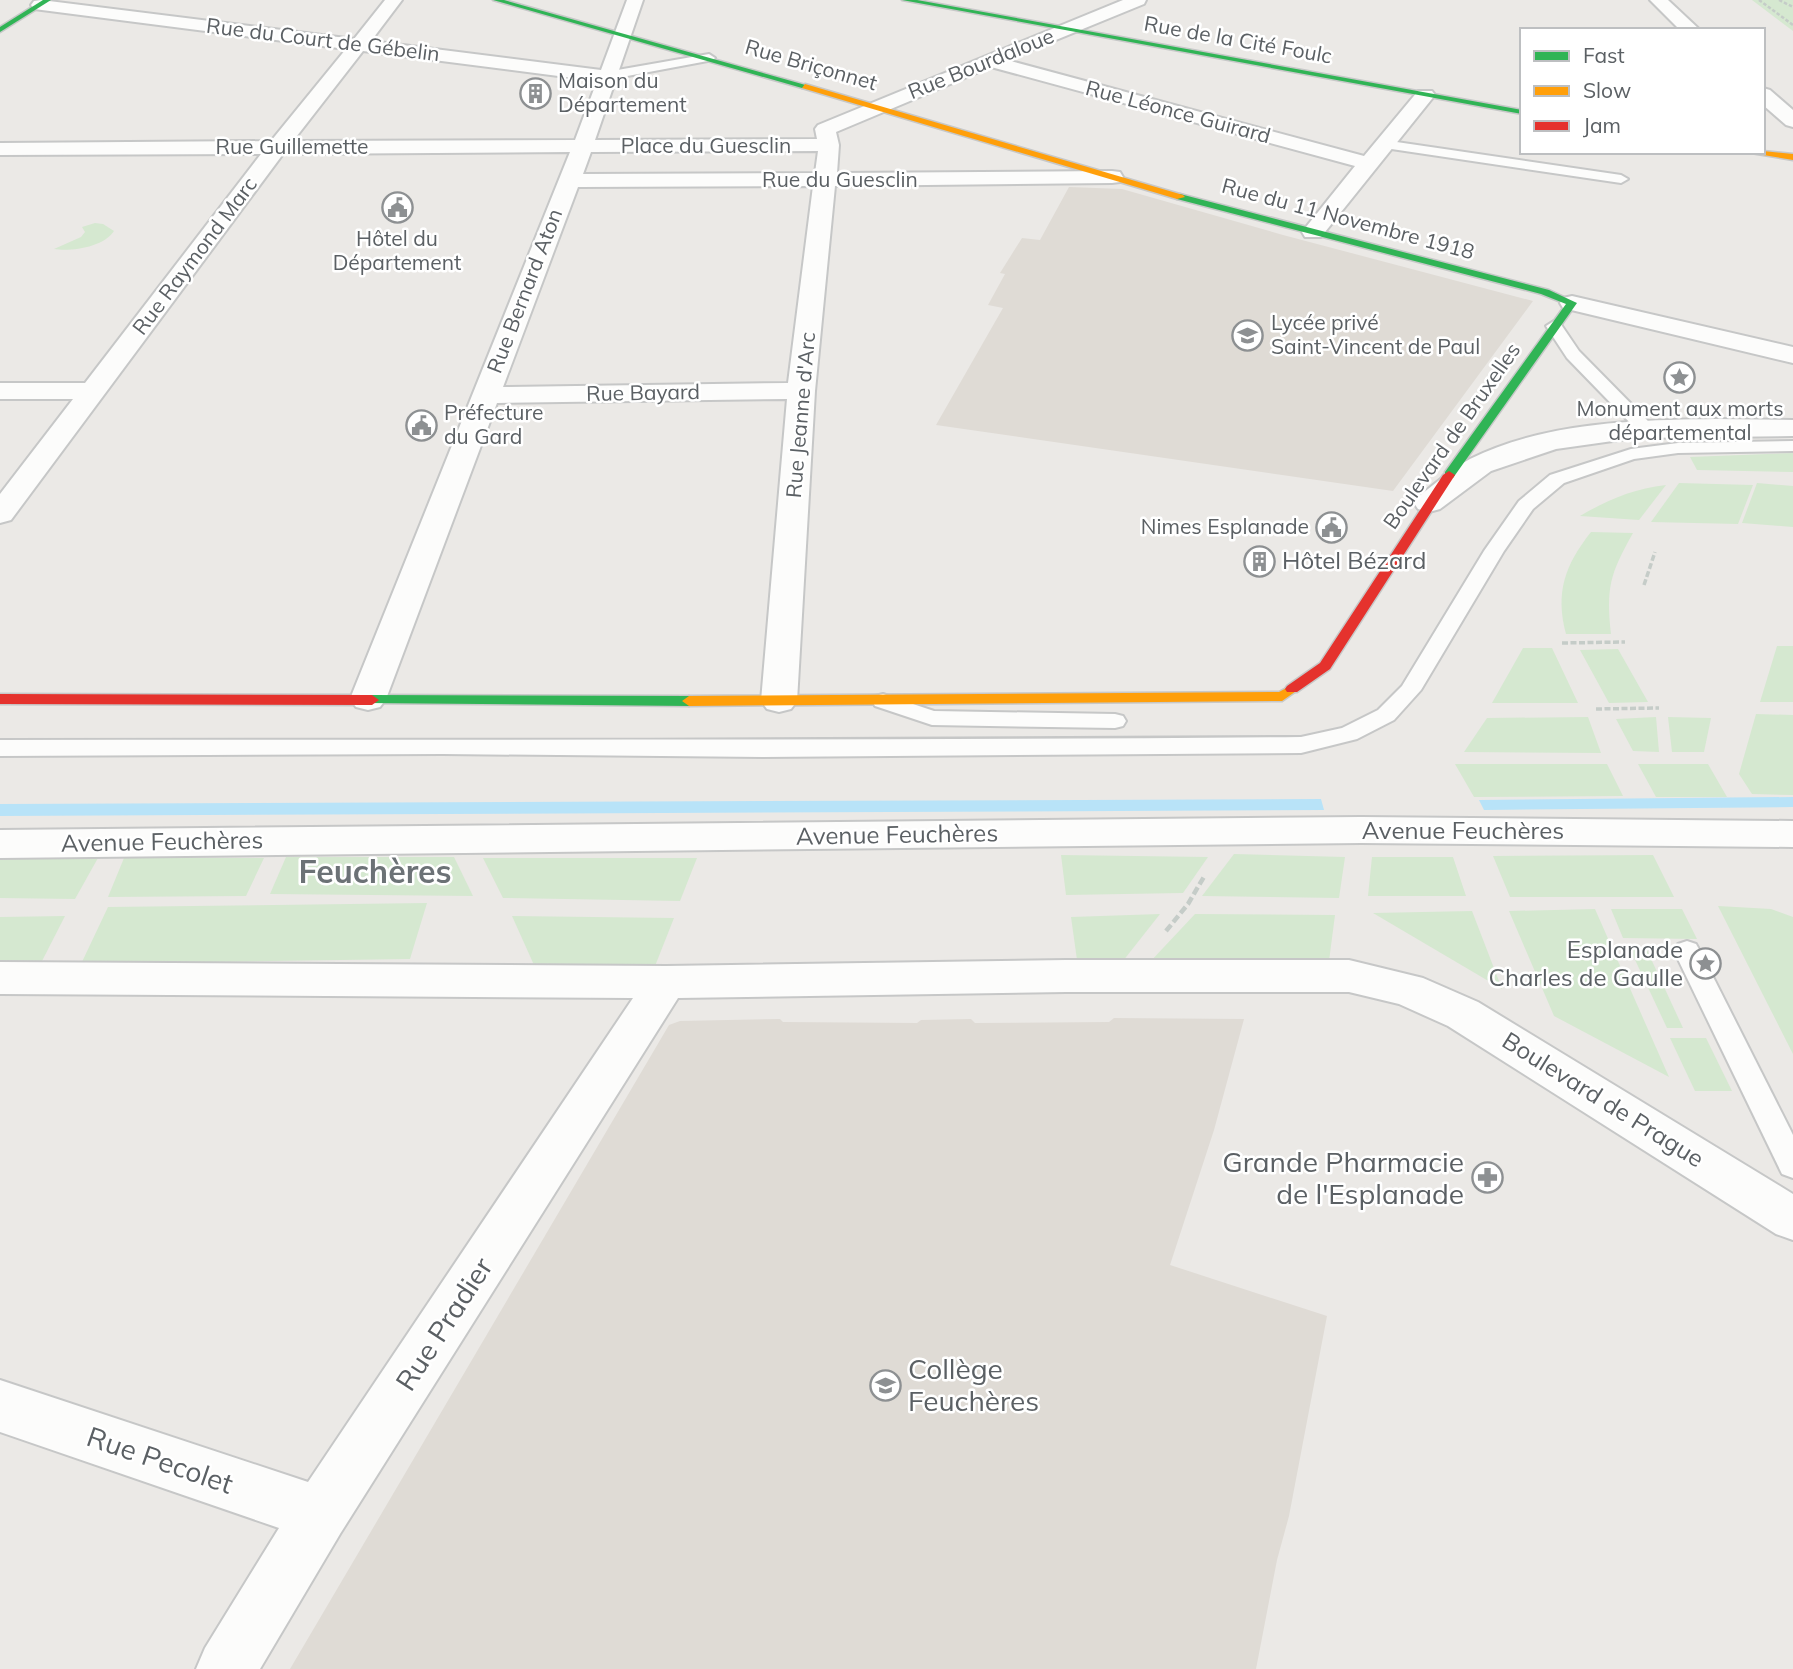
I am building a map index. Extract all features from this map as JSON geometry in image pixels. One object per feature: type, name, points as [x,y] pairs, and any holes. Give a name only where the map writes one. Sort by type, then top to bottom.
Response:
[{"type":"street","name":"Rue Raymond Marc","points":[[0,514],[278,147],[394,0]]},
{"type":"street","name":"Rue Briçonnet","points":[[496,0],[878,106],[1112,177]]},
{"type":"street","name":"Rue Bernard Aton","points":[[368,699],[583,146],[635,0]]},
{"type":"street","name":"Rue de la Cité Foulc","points":[[905,0],[1034,23],[1064,31],[1520,112]]},
{"type":"street","name":"Rue Bourdaloue","points":[[827,137],[878,106],[1138,0]]},
{"type":"street","points":[[1658,0],[1689,28]]},
{"type":"street","name":"Rue du Court de Gébelin","points":[[44,2],[606,76]]},
{"type":"street","points":[[0,30],[44,2]]},
{"type":"street","name":"Rue Léonce Guirard","points":[[988,61],[1367,163]]},
{"type":"street","points":[[1313,232],[1425,95]]},
{"type":"street","points":[[1765,96],[1793,121]]},
{"type":"street","name":"Place du Guesclin","points":[[583,146],[827,137]]},
{"type":"street","name":"Rue Jeanne d'Arc","points":[[779,701],[801,391],[827,137]]},
{"type":"street","name":"Rue Guillemette","points":[[0,149],[583,146]]},
{"type":"street","points":[[1765,153],[1793,156]]},
{"type":"street","name":"Rue du Guesclin","points":[[568,181],[1112,177]]},
{"type":"street","name":"Rue du 11 Novembre 1918","points":[[1112,177],[1545,292],[1572,303]]},
{"type":"street","points":[[1572,303],[1793,355]]},
{"type":"street","name":"Boulevard de Bruxelles","points":[[883,701],[1282,696],[1325,666],[1429,503],[1572,303]]},
{"type":"street","points":[[0,391],[94,391]]},
{"type":"street","name":"Rue Bayard","points":[[485,395],[801,391]]},
{"type":"street","points":[[1429,503],[1480,466],[1526,448],[1605,434],[1654,429],[1793,428]]},
{"type":"street","points":[[0,699],[883,701]]},
{"type":"street","name":"Avenue Feuchères","points":[[0,844],[1231,831],[1486,830],[1793,834]]},
{"type":"street","name":"Boulevard de Prague","points":[[1128,977],[1349,976],[1408,990],[1463,1014],[1793,1219]]},
{"type":"street","points":[[0,978],[666,982],[1128,977]]},
{"type":"street","name":"Rue Pradier","points":[[226,1669],[320,1514],[666,982]]},
{"type":"street","name":"Rue Pecolet","points":[[0,1406],[320,1514]]},
{"type":"lane","points":[[606,76],[709,58]]},
{"type":"lane","points":[[1383,144],[1621,178]]},
{"type":"lane","points":[[1554,326],[1573,355],[1641,424]]},
{"type":"lane","points":[[0,748],[443,746],[790,749],[1301,745],[1349,734],[1386,715],[1410,690],[1494,551],[1526,505],[1557,479],[1643,453],[1678,448],[1793,446]]},
{"type":"lane","points":[[883,701],[932,718],[1115,721]]},
{"type":"lane","points":[[1687,951],[1793,1165]]},
{"type":"path","points":[[1759,0],[1793,25]]},
{"type":"path","points":[[1779,0],[1793,7]]},
{"type":"path","points":[[1786,25],[1793,25]]},
{"type":"path","points":[[1644,585],[1655,552]]},
{"type":"path","points":[[1562,643],[1625,642]]},
{"type":"path","points":[[1596,709],[1659,708]]},
{"type":"path","points":[[1128,977],[1188,904],[1231,831]]},
{"type":"shaded area","name":"Lycée privé Saint-Vincent de Paul","points":[[1069,187],[1122,189],[1533,301],[1393,491],[936,425],[1003,308],[988,305],[1005,274],[1000,273],[1022,238],[1040,240]]},
{"type":"shaded area","name":"Collège Feuchères","points":[[1114,1018],[1244,1019],[1214,1130],[1170,1265],[1327,1316],[1289,1516],[1277,1560],[1256,1669],[290,1669],[669,1025],[680,1021],[780,1019],[783,1022],[917,1023],[921,1020],[971,1019],[975,1023],[1109,1022]]},
{"type":"green space","points":[[1752,0],[1793,0],[1793,31]]},
{"type":"green space","points":[[95,223],[103,224],[114,231],[95,245],[69,250],[54,249],[81,237],[85,232],[82,227]]},
{"type":"green space","points":[[1793,453],[1793,472],[1697,470],[1690,457]]},
{"type":"green space","points":[[1679,483],[1753,485],[1738,524],[1651,522]]},
{"type":"green space","points":[[1757,483],[1793,486],[1793,527],[1742,523]]},
{"type":"green space","points":[[1666,485],[1639,520],[1580,516],[1622,496]]},
{"type":"green space","points":[[1591,532],[1633,533],[1611,581],[1611,634],[1566,634],[1562,592],[1569,568]]},
{"type":"green space","points":[[1777,646],[1793,646],[1793,702],[1760,702]]},
{"type":"green space","points":[[1523,648],[1552,648],[1578,703],[1492,703]]},
{"type":"green space","points":[[1618,649],[1648,702],[1609,703],[1580,650]]},
{"type":"green space","points":[[1756,714],[1793,715],[1793,795],[1752,794],[1739,774]]},
{"type":"green space","points":[[1588,717],[1601,753],[1464,752],[1487,718]]},
{"type":"green space","points":[[1656,717],[1659,752],[1633,751],[1616,719]]},
{"type":"green space","points":[[1668,717],[1711,718],[1704,752],[1672,752]]},
{"type":"green space","points":[[1455,764],[1607,764],[1623,796],[1474,797]]},
{"type":"green space","points":[[1638,764],[1708,764],[1727,797],[1656,797]]},
{"type":"green space","points":[[1234,854],[1345,857],[1339,898],[1202,896]]},
{"type":"green space","points":[[1061,855],[1208,857],[1183,893],[1066,895]]},
{"type":"green space","points":[[1653,855],[1674,897],[1510,897],[1493,856]]},
{"type":"green space","points":[[286,857],[454,857],[473,896],[270,894]]},
{"type":"green space","points":[[1372,857],[1453,857],[1466,896],[1368,896]]},
{"type":"green space","points":[[0,858],[98,858],[75,899],[0,898]]},
{"type":"green space","points":[[124,858],[264,858],[246,896],[108,897]]},
{"type":"green space","points":[[483,858],[697,858],[680,901],[503,898]]},
{"type":"green space","points":[[427,903],[410,959],[81,964],[108,907]]},
{"type":"green space","points":[[1718,906],[1771,909],[1793,917],[1793,1054]]},
{"type":"green space","points":[[1595,909],[1669,1077],[1554,1016],[1509,911]]},
{"type":"green space","points":[[1611,909],[1682,909],[1697,939],[1623,938]]},
{"type":"green space","points":[[1472,911],[1502,989],[1373,913]]},
{"type":"green space","points":[[1160,914],[1119,966],[1078,967],[1071,917]]},
{"type":"green space","points":[[1195,914],[1335,915],[1329,961],[1149,963]]},
{"type":"green space","points":[[65,916],[41,963],[0,963],[0,917]]},
{"type":"green space","points":[[512,916],[674,918],[655,966],[534,965]]},
{"type":"green space","points":[[1629,947],[1646,948],[1683,1028],[1667,1028]]},
{"type":"green space","points":[[1670,1038],[1706,1038],[1732,1091],[1695,1091]]},
{"type":"water","points":[[1793,797],[1793,807],[1484,810],[1479,800]]},
{"type":"water","points":[[1321,799],[1324,810],[0,816],[0,804]]},
{"type":"traffic: fast","points":[[0,30],[48,0]]},
{"type":"traffic: fast","points":[[496,0],[805,86]]},
{"type":"traffic: fast","points":[[905,0],[1520,112]]},
{"type":"traffic: fast","points":[[1180,197],[1545,292],[1572,303],[1449,475]]},
{"type":"traffic: fast","points":[[372,700],[689,701]]},
{"type":"traffic: slow","points":[[805,86],[1180,197]]},
{"type":"traffic: slow","points":[[1765,154],[1793,157]]},
{"type":"traffic: slow","points":[[689,701],[1282,696],[1292,689]]},
{"type":"traffic: jam","points":[[1292,689],[1325,666],[1449,475]]},
{"type":"traffic: jam","points":[[0,699],[372,700]]},
{"type":"place","name":"Maison du Département","points":[[535,93]]},
{"type":"place","name":"Hôtel du Département","points":[[397,207]]},
{"type":"place","name":"Lycée privé Saint-Vincent de Paul","points":[[1248,335]]},
{"type":"place","name":"Monument aux morts départemental","points":[[1680,377]]},
{"type":"place","name":"Préfecture du Gard","points":[[421,425]]},
{"type":"place","name":"Nimes Esplanade","points":[[1332,527]]},
{"type":"place","name":"Hôtel Bézard","points":[[1259,561]]},
{"type":"place","name":"Esplanade Charles de Gaulle","points":[[1706,964]]},
{"type":"place","name":"Grande Pharmacie de l'Esplanade","points":[[1487,1178]]},
{"type":"place","name":"Collège Feuchères","points":[[885,1385]]},
{"type":"district","name":"Feuchères","points":[[375,872]]}]
